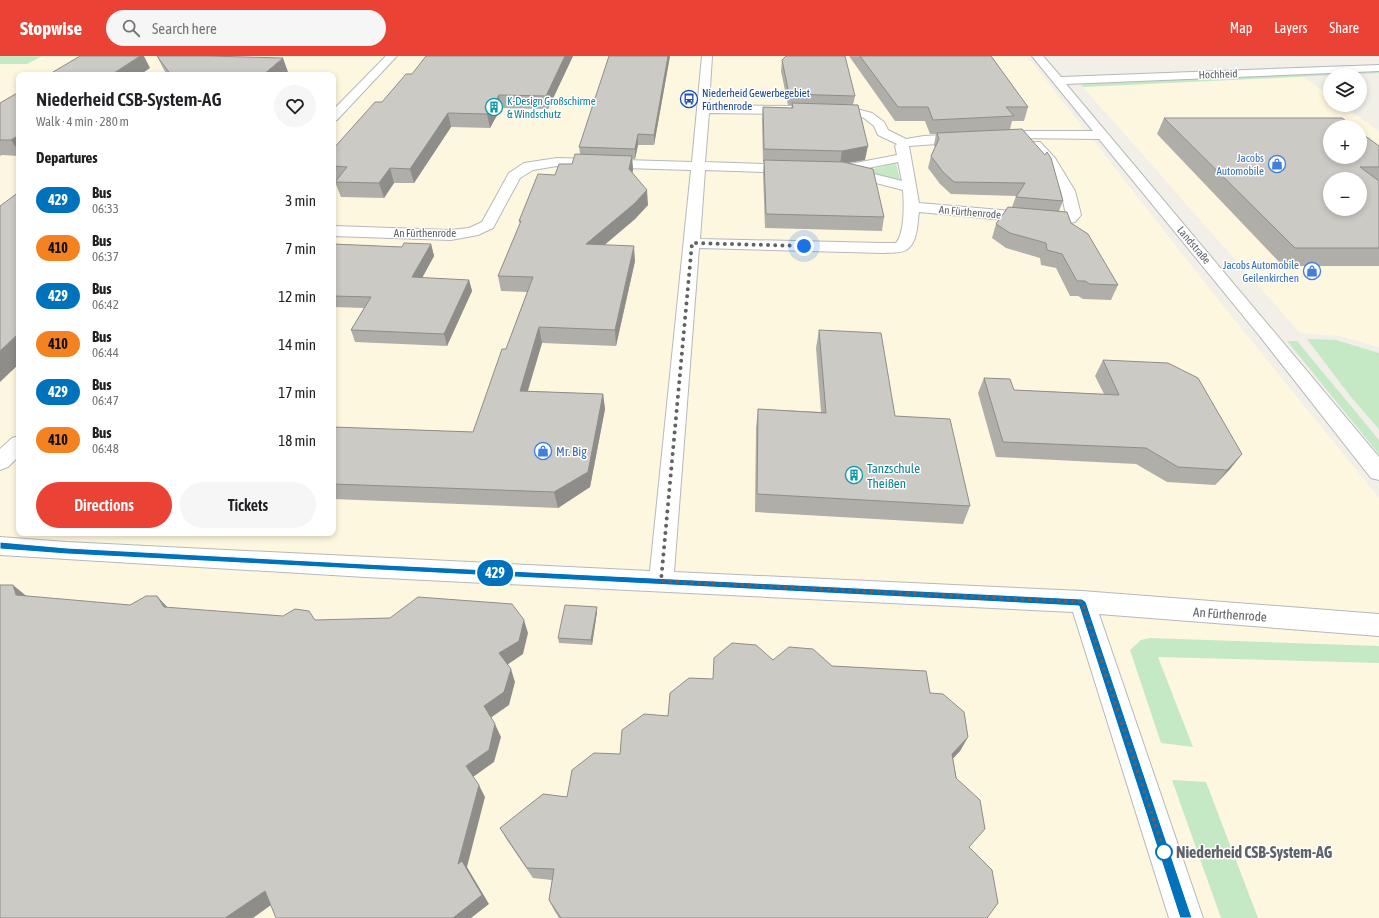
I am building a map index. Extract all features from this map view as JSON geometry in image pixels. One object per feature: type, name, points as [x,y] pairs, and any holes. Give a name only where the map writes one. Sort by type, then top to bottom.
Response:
[{"type":"street","points":[[336,114],[392,56]]},
{"type":"street","points":[[661,581],[699,166],[707,56]]},
{"type":"street","name":"Landstraße","points":[[1037,56],[1264,330],[1379,472]]},
{"type":"street","name":"Hochheid","points":[[1058,81],[1379,68]]},
{"type":"street","points":[[703,109],[801,110]]},
{"type":"street","points":[[692,243],[883,248],[900,247],[907,240],[912,207],[905,150],[883,132],[876,119],[865,113],[816,110]]},
{"type":"street","name":"An Fürthenrode","points":[[912,207],[1059,220],[1068,220],[1073,217],[1074,215],[1068,192],[1050,161],[1025,135]]},
{"type":"street","points":[[1002,136],[1102,135]]},
{"type":"street","name":"An Fürthenrode","points":[[840,170],[905,150],[924,140],[978,137]]},
{"type":"street","name":"An Fürthenrode","points":[[336,231],[452,235],[473,232],[488,225],[514,176],[529,166],[542,163],[557,162],[840,170],[910,187]]},
{"type":"street","points":[[0,462],[16,446]]},
{"type":"street","name":"An Fürthenrode","points":[[0,546],[267,562],[1082,602],[1379,625]]},
{"type":"street","points":[[1082,602],[1186,918]]},
{"type":"shaded area","points":[[42,56],[1027,56],[1220,302],[1379,498],[1379,918],[0,918],[0,64],[27,64]]},
{"type":"shaded area","name":"Jacobs Automobile Geilenkirchen","points":[[1303,77],[1323,91],[1323,112],[1352,112],[1363,120],[1323,120],[1323,164],[1367,164],[1367,123],[1379,131],[1379,347],[1339,336],[1300,333],[1083,87]]},
{"type":"green space","points":[[0,56],[42,56],[27,64],[0,64]]},
{"type":"green space","points":[[1367,70],[1379,70],[1379,73],[1367,74]]},
{"type":"green space","points":[[1323,72],[1323,76],[1083,87],[1082,85],[1089,82]]},
{"type":"green space","points":[[896,163],[900,180],[864,171]]},
{"type":"green space","points":[[1307,339],[1336,340],[1379,353],[1379,429],[1351,397]]},
{"type":"green space","points":[[1287,341],[1297,341],[1379,440],[1379,454]]},
{"type":"green space","points":[[1150,638],[1379,646],[1379,663],[1158,657],[1193,747],[1161,743],[1130,650],[1141,640]]},
{"type":"green space","points":[[1172,780],[1206,782],[1258,918],[1221,918]]},
{"type":"building","points":[[80,56],[140,56],[116,72],[53,72]]},
{"type":"building","points":[[157,56],[283,58],[267,72],[169,72]]},
{"type":"building","points":[[426,56],[565,56],[546,96],[499,95],[487,114],[448,113],[410,169],[390,168],[379,183],[336,182],[347,167],[336,166],[336,146],[375,102],[382,102],[406,74],[412,74]]},
{"type":"building","points":[[609,56],[668,56],[654,135],[638,134],[635,149],[579,147]]},
{"type":"building","points":[[786,56],[845,56],[855,96],[789,94],[782,60]]},
{"type":"building","points":[[860,56],[991,56],[1028,107],[1006,107],[1014,116],[933,120],[928,107],[898,107]]},
{"type":"building","points":[[16,94],[16,137],[11,140],[0,140],[0,103]]},
{"type":"building","points":[[792,103],[858,105],[868,146],[842,151],[764,149],[763,107],[793,108]]},
{"type":"building","points":[[1164,118],[1342,118],[1345,120],[1323,120],[1323,164],[1367,164],[1367,137],[1379,146],[1379,167],[1360,167],[1367,172],[1323,172],[1323,216],[1367,216],[1367,172],[1379,181],[1379,248],[1295,248]]},
{"type":"building","points":[[1022,129],[1045,155],[1047,152],[1051,158],[1063,201],[1016,197],[1025,183],[954,182],[943,172],[931,156],[939,139],[937,133]]},
{"type":"building","points":[[575,154],[632,156],[629,169],[647,190],[634,204],[586,244],[634,246],[615,330],[539,327],[520,391],[603,394],[588,472],[554,492],[336,484],[336,427],[473,432],[502,349],[506,349],[533,277],[498,276],[521,221],[519,221],[538,174],[555,175],[559,164],[572,164]]},
{"type":"building","points":[[764,160],[843,162],[873,169],[884,217],[766,214]]},
{"type":"building","points":[[16,194],[16,336],[0,351],[0,206]]},
{"type":"building","points":[[1008,207],[1067,212],[1071,223],[1088,234],[1118,285],[1090,284],[1085,281],[1077,281],[1062,254],[1047,250],[1046,243],[1010,233],[996,224]]},
{"type":"building","points":[[404,243],[431,244],[412,277],[469,280],[444,334],[351,330],[371,297],[336,296],[336,244],[402,247]]},
{"type":"building","points":[[819,330],[881,333],[895,416],[950,419],[970,506],[757,494],[758,409],[826,413]]},
{"type":"building","points":[[1103,360],[1168,363],[1198,378],[1242,454],[1227,470],[1178,467],[1146,448],[1003,442],[984,378],[1010,379],[1014,390],[1119,395]]},
{"type":"building","points":[[0,585],[13,585],[16,595],[130,605],[146,596],[157,596],[164,607],[283,616],[295,609],[309,611],[315,620],[390,618],[418,597],[512,604],[524,620],[519,641],[499,653],[511,669],[504,692],[484,706],[495,724],[489,750],[466,766],[479,785],[458,864],[462,861],[482,895],[453,918],[276,918],[265,891],[225,918],[0,918]]},
{"type":"building","points":[[565,605],[597,607],[591,640],[558,638]]},
{"type":"building","points":[[732,643],[756,645],[773,660],[789,647],[813,649],[832,666],[926,671],[930,693],[943,694],[964,712],[968,737],[952,754],[956,778],[980,800],[985,829],[969,847],[992,870],[998,903],[987,918],[561,918],[549,900],[554,869],[527,868],[500,828],[543,794],[567,797],[572,770],[594,753],[620,754],[622,730],[644,714],[668,716],[670,693],[689,678],[713,679],[714,658]]},
{"type":"bus line","name":"429","points":[[0,546],[366,567],[1082,602],[1186,918]]},
{"type":"place","name":"Niederheid Gewerbegebiet Fürthenrode","points":[[689,99]]},
{"type":"place","name":"K-Design Großschirme & Windschutz","points":[[494,107]]},
{"type":"place","name":"Jacobs Automobile","points":[[1277,164]]},
{"type":"place","name":"Jacobs Automobile Geilenkirchen","points":[[1312,271]]},
{"type":"place","name":"Mr. Big","points":[[543,451]]},
{"type":"place","name":"Tanzschule Theißen","points":[[854,475]]},
{"type":"place","name":"Niederheid CSB-System-AG","points":[[1164,852]]},
{"type":"route","points":[[804,246],[692,243],[661,581],[1082,602],[1166,857],[1164,852]]}]
